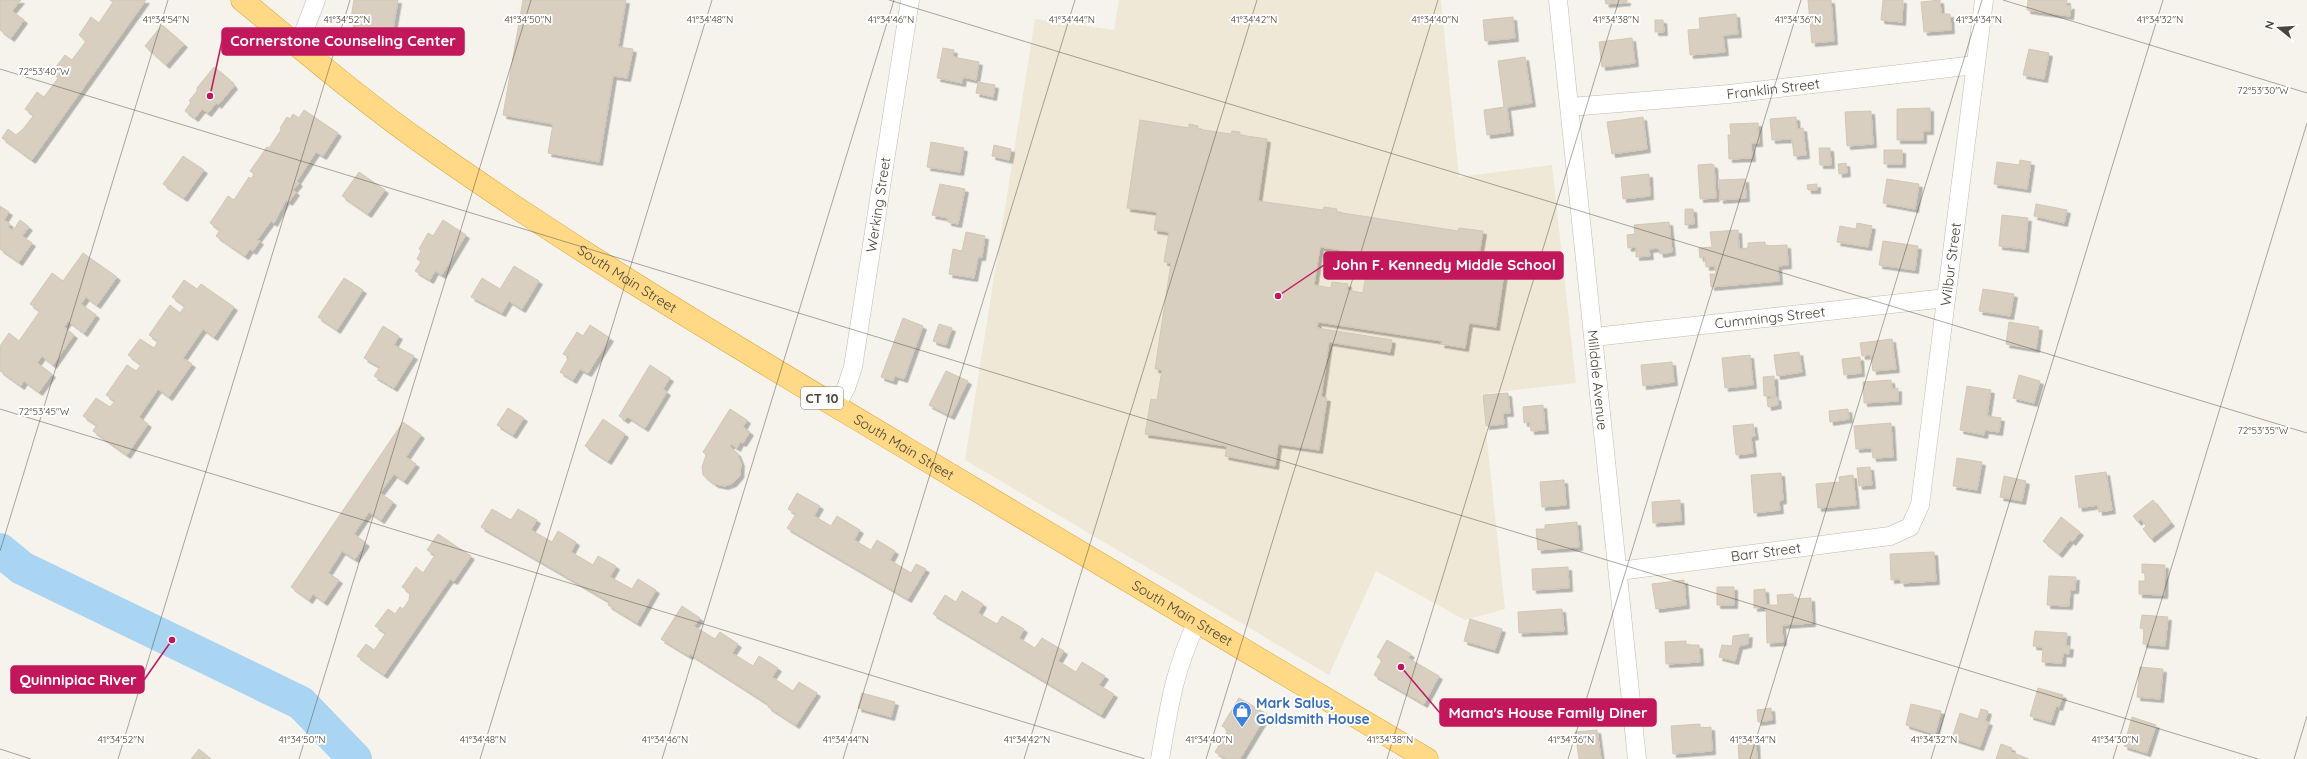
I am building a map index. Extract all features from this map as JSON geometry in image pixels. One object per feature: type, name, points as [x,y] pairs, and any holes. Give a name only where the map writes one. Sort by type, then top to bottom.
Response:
[{"type":"highway","name":"South Main Street","points":[[242,0],[298,47],[426,146],[552,231],[836,406],[1427,759]]},
{"type":"street","points":[[298,47],[316,0]]},
{"type":"street","name":"Werking Street","points":[[836,406],[846,388],[853,367],[910,0]]},
{"type":"street","name":"Milldale Avenue","points":[[1558,0],[1619,571],[1637,759]]},
{"type":"street","name":"Wilbur Street","points":[[1910,526],[1920,505],[1984,0]]},
{"type":"street","name":"Franklin Street","points":[[1570,107],[1729,94],[1976,65]]},
{"type":"street","name":"Cummings Street","points":[[1594,337],[1946,298]]},
{"type":"street","name":"Barr Street","points":[[1619,571],[1890,536],[1910,526]]},
{"type":"street","points":[[1160,759],[1172,687],[1182,655],[1197,622]]},
{"type":"shaded area","points":[[1119,0],[1441,0],[1459,177],[1552,165],[1576,383],[1482,394],[1505,609],[1465,620],[1376,571],[1329,675],[965,460],[1035,19],[1114,30]]},
{"type":"building","points":[[0,0],[21,0],[12,11],[24,20],[11,38],[0,30]]},
{"type":"building","points":[[110,0],[146,0],[32,160],[2,138],[8,129],[16,135],[34,115],[25,109],[37,92],[44,97],[59,77],[52,72],[65,55],[72,60],[86,41],[79,35],[91,17],[99,23],[113,2]]},
{"type":"building","points":[[354,0],[398,0],[393,29],[388,28],[387,34],[378,32],[377,38],[366,37],[366,31],[356,29],[356,25],[350,24]]},
{"type":"building","points":[[523,0],[626,0],[618,47],[633,49],[627,78],[613,76],[599,162],[548,153],[553,124],[503,115]]},
{"type":"building","points":[[1605,0],[1627,0],[1627,2],[1606,4]]},
{"type":"building","points":[[1808,0],[1831,0],[1834,41],[1812,43]]},
{"type":"building","points":[[1883,0],[1903,0],[1902,22],[1881,20]]},
{"type":"building","points":[[1940,0],[1941,14],[1950,14],[1951,30],[1924,32],[1921,2]]},
{"type":"building","points":[[2028,0],[2067,0],[2066,6],[2071,6],[2070,16],[2027,10]]},
{"type":"building","points":[[1736,14],[1738,34],[1723,35],[1725,52],[1690,55],[1688,30],[1700,29],[1699,18]]},
{"type":"building","points":[[1513,17],[1515,38],[1485,41],[1483,20]]},
{"type":"building","points":[[1655,20],[1663,20],[1664,32],[1655,32]]},
{"type":"building","points":[[162,25],[184,44],[166,65],[145,46]]},
{"type":"building","points":[[1632,38],[1635,63],[1602,67],[1599,42]]},
{"type":"building","points":[[943,48],[954,50],[953,57],[979,62],[976,80],[963,77],[962,83],[937,78]]},
{"type":"building","points":[[2029,49],[2049,53],[2044,79],[2023,75]]},
{"type":"building","points":[[1525,57],[1532,103],[1507,107],[1510,132],[1487,135],[1484,110],[1504,107],[1498,61]]},
{"type":"building","points":[[214,67],[229,79],[234,86],[218,105],[216,103],[208,113],[202,109],[195,118],[185,111],[191,102],[189,101],[197,91],[197,88]]},
{"type":"building","points":[[978,82],[995,85],[993,97],[976,93]]},
{"type":"building","points":[[1930,108],[1930,131],[1923,131],[1923,140],[1897,140],[1897,109]]},
{"type":"building","points":[[304,110],[338,133],[323,156],[316,152],[297,181],[299,183],[293,190],[296,192],[289,202],[286,200],[274,223],[271,221],[257,240],[260,241],[253,251],[250,249],[245,256],[216,236],[220,230],[210,223],[228,196],[234,200],[249,177],[251,179],[254,174],[250,171],[267,147],[269,148],[281,130],[280,128],[287,117],[290,119],[293,114],[299,118]]},
{"type":"building","points":[[1871,111],[1873,144],[1847,146],[1845,112]]},
{"type":"building","points":[[1643,117],[1647,149],[1612,154],[1607,122]]},
{"type":"building","points":[[1796,117],[1797,129],[1803,128],[1806,155],[1794,156],[1792,139],[1772,140],[1770,119]]},
{"type":"building","points":[[1140,120],[1189,128],[1189,124],[1198,126],[1197,129],[1231,134],[1232,131],[1240,132],[1240,135],[1267,139],[1258,201],[1323,210],[1324,207],[1337,209],[1336,212],[1458,231],[1459,228],[1483,231],[1479,256],[1506,260],[1496,327],[1469,323],[1465,348],[1441,344],[1442,341],[1318,322],[1317,328],[1392,340],[1390,352],[1329,342],[1321,397],[1327,398],[1319,450],[1278,444],[1275,466],[1225,456],[1227,446],[1145,434],[1151,399],[1157,400],[1162,370],[1155,369],[1171,263],[1164,262],[1169,232],[1154,230],[1157,212],[1127,208]],"holes":[[[1320,247],[1369,254],[1363,293],[1347,290],[1348,284],[1332,282],[1331,288],[1314,285]]]},
{"type":"building","points":[[1758,123],[1759,143],[1751,143],[1752,158],[1729,159],[1728,135],[1731,135],[1730,124]]},
{"type":"building","points":[[931,142],[964,148],[960,172],[927,167]]},
{"type":"building","points":[[994,145],[1011,149],[1009,160],[992,156]]},
{"type":"building","points":[[1819,148],[1830,148],[1831,165],[1820,165]]},
{"type":"building","points":[[1884,150],[1902,150],[1902,164],[1884,164]]},
{"type":"building","points":[[183,156],[204,170],[184,198],[163,184]]},
{"type":"building","points":[[2020,160],[2031,162],[2027,189],[1994,184],[1997,162],[2019,165]]},
{"type":"building","points":[[1846,163],[1847,173],[1839,174],[1838,164]]},
{"type":"building","points":[[1698,165],[1714,165],[1716,198],[1700,199]]},
{"type":"building","points":[[359,172],[385,190],[368,214],[342,196]]},
{"type":"building","points":[[1649,174],[1650,196],[1623,199],[1621,177]]},
{"type":"building","points":[[1745,179],[1746,198],[1720,200],[1719,180]]},
{"type":"building","points":[[1887,179],[1919,184],[1915,209],[1883,203]]},
{"type":"building","points":[[940,184],[965,189],[958,224],[948,222],[948,218],[932,215]]},
{"type":"building","points":[[1817,184],[1817,190],[1808,190],[1807,185]]},
{"type":"building","points":[[2036,204],[2067,210],[2064,223],[2034,216]]},
{"type":"building","points":[[0,206],[9,212],[4,220],[10,224],[8,227],[13,231],[20,220],[29,227],[22,236],[32,243],[19,262],[0,249]]},
{"type":"building","points":[[1685,209],[1693,209],[1694,224],[1685,225]]},
{"type":"building","points":[[2002,215],[2028,218],[2025,249],[1999,246]]},
{"type":"building","points":[[443,220],[466,235],[442,275],[435,271],[430,280],[415,271],[421,262],[417,259],[421,251],[419,249],[428,233],[433,236]]},
{"type":"building","points":[[1669,222],[1672,252],[1660,254],[1659,248],[1649,249],[1650,256],[1636,257],[1636,247],[1628,248],[1627,235],[1635,234],[1634,225]]},
{"type":"building","points":[[1857,223],[1872,226],[1868,247],[1837,242],[1840,226],[1856,229]]},
{"type":"building","points":[[1738,230],[1739,249],[1748,248],[1748,243],[1765,242],[1765,246],[1787,245],[1788,265],[1778,266],[1779,281],[1711,287],[1710,274],[1716,274],[1715,266],[1706,267],[1705,257],[1700,258],[1699,248],[1712,247],[1710,232]]},
{"type":"building","points":[[966,232],[985,236],[982,257],[978,257],[974,278],[949,274],[953,249],[962,251]]},
{"type":"building","points":[[1883,241],[1918,246],[1915,270],[1879,265]]},
{"type":"building","points":[[83,253],[117,277],[97,305],[86,297],[81,304],[96,315],[84,333],[68,321],[64,327],[74,335],[53,365],[42,356],[37,363],[52,374],[39,392],[24,381],[21,386],[0,371],[0,346],[9,333],[19,341],[40,311],[30,304],[52,273],[63,281]]},
{"type":"building","points":[[514,266],[539,281],[522,309],[509,301],[502,313],[471,297],[482,278],[500,289]]},
{"type":"building","points":[[344,278],[363,290],[337,330],[318,317]]},
{"type":"building","points":[[184,280],[197,289],[201,284],[234,307],[214,337],[203,329],[183,358],[192,364],[169,397],[158,389],[139,417],[148,424],[127,455],[93,431],[97,425],[83,416],[96,398],[110,407],[115,401],[106,395],[127,365],[136,371],[141,365],[128,355],[140,339],[154,348],[158,341],[149,335],[170,305],[180,313],[185,306],[172,297]]},
{"type":"building","points":[[1983,289],[2014,294],[2010,316],[1979,311]]},
{"type":"building","points":[[903,318],[923,326],[904,379],[895,376],[893,381],[881,377]]},
{"type":"building","points":[[2009,322],[2039,327],[2036,349],[2006,344]]},
{"type":"building","points":[[939,324],[952,328],[946,345],[933,341]]},
{"type":"building","points":[[590,325],[610,338],[588,373],[580,369],[573,380],[560,372],[569,357],[563,354],[577,332],[583,336]]},
{"type":"building","points":[[383,326],[399,336],[394,345],[414,356],[394,388],[374,376],[380,367],[364,358]]},
{"type":"building","points":[[1892,339],[1896,369],[1873,371],[1871,355],[1862,356],[1860,343]]},
{"type":"building","points":[[1799,352],[1802,372],[1777,376],[1774,355]]},
{"type":"building","points":[[1750,355],[1753,385],[1725,388],[1722,358]]},
{"type":"building","points":[[1860,357],[1861,373],[1844,375],[1842,359]]},
{"type":"building","points":[[1672,362],[1674,382],[1643,386],[1641,365]]},
{"type":"building","points":[[650,365],[670,378],[663,389],[667,392],[645,428],[628,417],[625,420],[619,416]]},
{"type":"building","points":[[946,371],[968,381],[951,416],[929,405]]},
{"type":"building","points":[[2019,375],[2040,381],[2034,403],[2013,398]]},
{"type":"building","points":[[1774,376],[1775,396],[1764,396],[1763,377]]},
{"type":"building","points":[[1891,380],[1892,389],[1898,388],[1898,401],[1864,403],[1863,382]]},
{"type":"building","points":[[1967,386],[1991,390],[1987,416],[2001,418],[1999,432],[1985,430],[1984,435],[1960,430]]},
{"type":"building","points":[[1508,393],[1510,413],[1503,413],[1504,424],[1486,426],[1483,395]]},
{"type":"building","points":[[1777,397],[1778,405],[1768,407],[1767,399]]},
{"type":"building","points":[[1543,405],[1545,430],[1531,431],[1530,422],[1524,423],[1523,407]]},
{"type":"building","points":[[508,408],[524,418],[513,435],[497,425]]},
{"type":"building","points":[[730,409],[747,420],[743,427],[750,432],[743,443],[740,442],[737,448],[731,444],[730,447],[737,453],[741,463],[740,475],[733,483],[725,486],[715,484],[703,475],[702,467],[706,455],[703,452]]},
{"type":"building","points":[[1848,409],[1849,419],[1830,422],[1829,411]]},
{"type":"building","points":[[603,419],[625,434],[608,461],[585,446]]},
{"type":"building","points":[[403,422],[421,435],[406,457],[416,464],[404,481],[394,474],[380,493],[393,502],[381,520],[369,512],[354,534],[366,543],[355,559],[342,551],[328,573],[339,580],[324,602],[313,594],[309,600],[291,587]]},
{"type":"building","points":[[1891,423],[1893,457],[1873,458],[1872,448],[1856,449],[1854,426]]},
{"type":"building","points":[[1753,424],[1755,436],[1751,437],[1753,453],[1736,455],[1733,426]]},
{"type":"building","points":[[1957,458],[1982,462],[1977,490],[1953,486]]},
{"type":"building","points":[[1870,467],[1872,485],[1859,486],[1857,468]]},
{"type":"building","points":[[2106,472],[2112,510],[2099,512],[2098,505],[2079,508],[2075,476]]},
{"type":"building","points":[[1781,473],[1783,500],[1779,501],[1780,510],[1754,513],[1751,475]]},
{"type":"building","points":[[1853,475],[1856,505],[1818,508],[1816,484],[1840,482],[1839,477]]},
{"type":"building","points":[[2004,476],[2026,481],[2022,501],[2000,497]]},
{"type":"building","points":[[1564,480],[1566,505],[1542,507],[1540,482]]},
{"type":"building","points":[[797,493],[820,506],[814,516],[831,526],[837,516],[860,530],[854,540],[871,550],[877,540],[895,551],[890,560],[911,573],[916,564],[926,569],[908,599],[787,528],[796,514],[788,509]]},
{"type":"building","points":[[1680,500],[1681,521],[1653,523],[1652,502]]},
{"type":"building","points":[[2153,500],[2171,523],[2151,539],[2143,529],[2146,526],[2141,519],[2138,522],[2133,516]]},
{"type":"building","points":[[492,509],[511,520],[518,509],[537,520],[531,530],[552,542],[558,531],[576,542],[571,552],[593,565],[598,556],[616,566],[610,577],[632,589],[638,579],[656,590],[637,623],[608,605],[610,602],[481,527]]},
{"type":"building","points":[[2061,517],[2080,532],[2072,542],[2070,540],[2059,554],[2043,541]]},
{"type":"building","points":[[1577,522],[1579,547],[1538,550],[1536,529],[1545,529],[1545,525]]},
{"type":"building","points":[[438,534],[471,556],[454,581],[450,579],[384,675],[357,656],[366,644],[374,650],[386,633],[375,626],[388,609],[395,614],[400,607],[403,609],[409,600],[410,593],[402,587],[416,567],[423,573],[435,555],[427,550]]},
{"type":"building","points":[[1934,552],[1936,581],[1901,583],[1900,579],[1891,580],[1890,554]]},
{"type":"building","points":[[2142,564],[2165,565],[2164,595],[2139,594],[2139,581],[2145,581],[2145,573],[2142,573]]},
{"type":"building","points":[[1568,567],[1569,588],[1533,590],[1532,569]]},
{"type":"building","points":[[2049,576],[2076,577],[2075,590],[2070,590],[2069,606],[2047,605]]},
{"type":"building","points":[[1684,580],[1686,605],[1656,609],[1652,584]]},
{"type":"building","points":[[1717,587],[1734,587],[1734,605],[1717,605]]},
{"type":"building","points":[[1765,589],[1766,605],[1778,605],[1777,595],[1793,594],[1794,599],[1811,598],[1812,623],[1782,625],[1783,642],[1767,643],[1766,607],[1754,608],[1754,590]]},
{"type":"building","points":[[962,591],[983,604],[978,613],[997,624],[1002,616],[1024,629],[1019,638],[1035,648],[1042,638],[1064,651],[1058,661],[1076,672],[1082,662],[1105,676],[1099,685],[1114,694],[1101,715],[933,614],[945,595],[956,602]]},
{"type":"building","points":[[682,606],[700,618],[694,626],[715,639],[720,632],[738,644],[732,653],[753,666],[759,656],[778,668],[772,677],[793,691],[799,682],[817,693],[796,725],[768,707],[768,704],[690,654],[689,656],[661,639]]},
{"type":"building","points":[[1562,609],[1564,631],[1519,633],[1518,612]]},
{"type":"building","points":[[2142,615],[2168,617],[2165,646],[2143,644],[2144,629],[2140,628]]},
{"type":"building","points":[[1470,619],[1502,629],[1495,650],[1464,641]]},
{"type":"building","points":[[2035,631],[2067,633],[2066,646],[2070,646],[2069,654],[2063,653],[2062,663],[2042,662],[2043,647],[2033,646]]},
{"type":"building","points":[[1749,634],[1748,644],[1739,646],[1735,661],[1719,657],[1722,645],[1732,646],[1733,636]]},
{"type":"building","points":[[1387,640],[1411,654],[1408,658],[1439,676],[1424,704],[1374,675],[1382,660],[1377,657]]},
{"type":"building","points":[[1686,641],[1686,645],[1699,645],[1700,662],[1666,664],[1665,642]]},
{"type":"building","points":[[2140,667],[2163,669],[2160,699],[2137,697]]},
{"type":"building","points":[[2038,688],[2063,695],[2059,707],[2056,706],[2051,722],[2030,716]]},
{"type":"building","points":[[862,693],[895,702],[891,717],[858,708]]},
{"type":"building","name":"Mark Salus, Goldsmith House","points":[[1239,698],[1267,714],[1240,759],[1227,759],[1215,752],[1228,730],[1222,726]]},
{"type":"building","points":[[1911,704],[1941,711],[1935,734],[1906,725]]},
{"type":"building","points":[[1771,708],[1772,720],[1758,722],[1757,710]]},
{"type":"building","points":[[1981,709],[1988,711],[1985,721],[1989,722],[1980,747],[1952,738],[1960,713],[1978,719]]},
{"type":"building","points":[[2132,717],[2156,725],[2147,753],[2124,746]]},
{"type":"building","points":[[1700,724],[1700,728],[1711,727],[1712,751],[1673,754],[1671,726]]},
{"type":"building","points":[[1597,730],[1601,759],[1579,759],[1575,732]]},
{"type":"building","points":[[1738,742],[1756,742],[1757,759],[1739,759]]},
{"type":"building","points":[[2001,744],[2012,748],[2011,752],[2029,759],[1996,759]]},
{"type":"building","points":[[199,749],[211,759],[191,759]]},
{"type":"waterway","points":[[0,550],[22,568],[301,703],[355,759]]},
{"type":"place","name":"Cornerstone Counseling Center","points":[[210,96]]},
{"type":"place","name":"John F. Kennedy Middle School","points":[[1278,296]]},
{"type":"place","name":"Quinnipiac River","points":[[172,640]]},
{"type":"place","name":"Mama's House Family Diner","points":[[1401,667]]},
{"type":"place","name":"Mark Salus, Goldsmith House","points":[[1242,728]]}]
